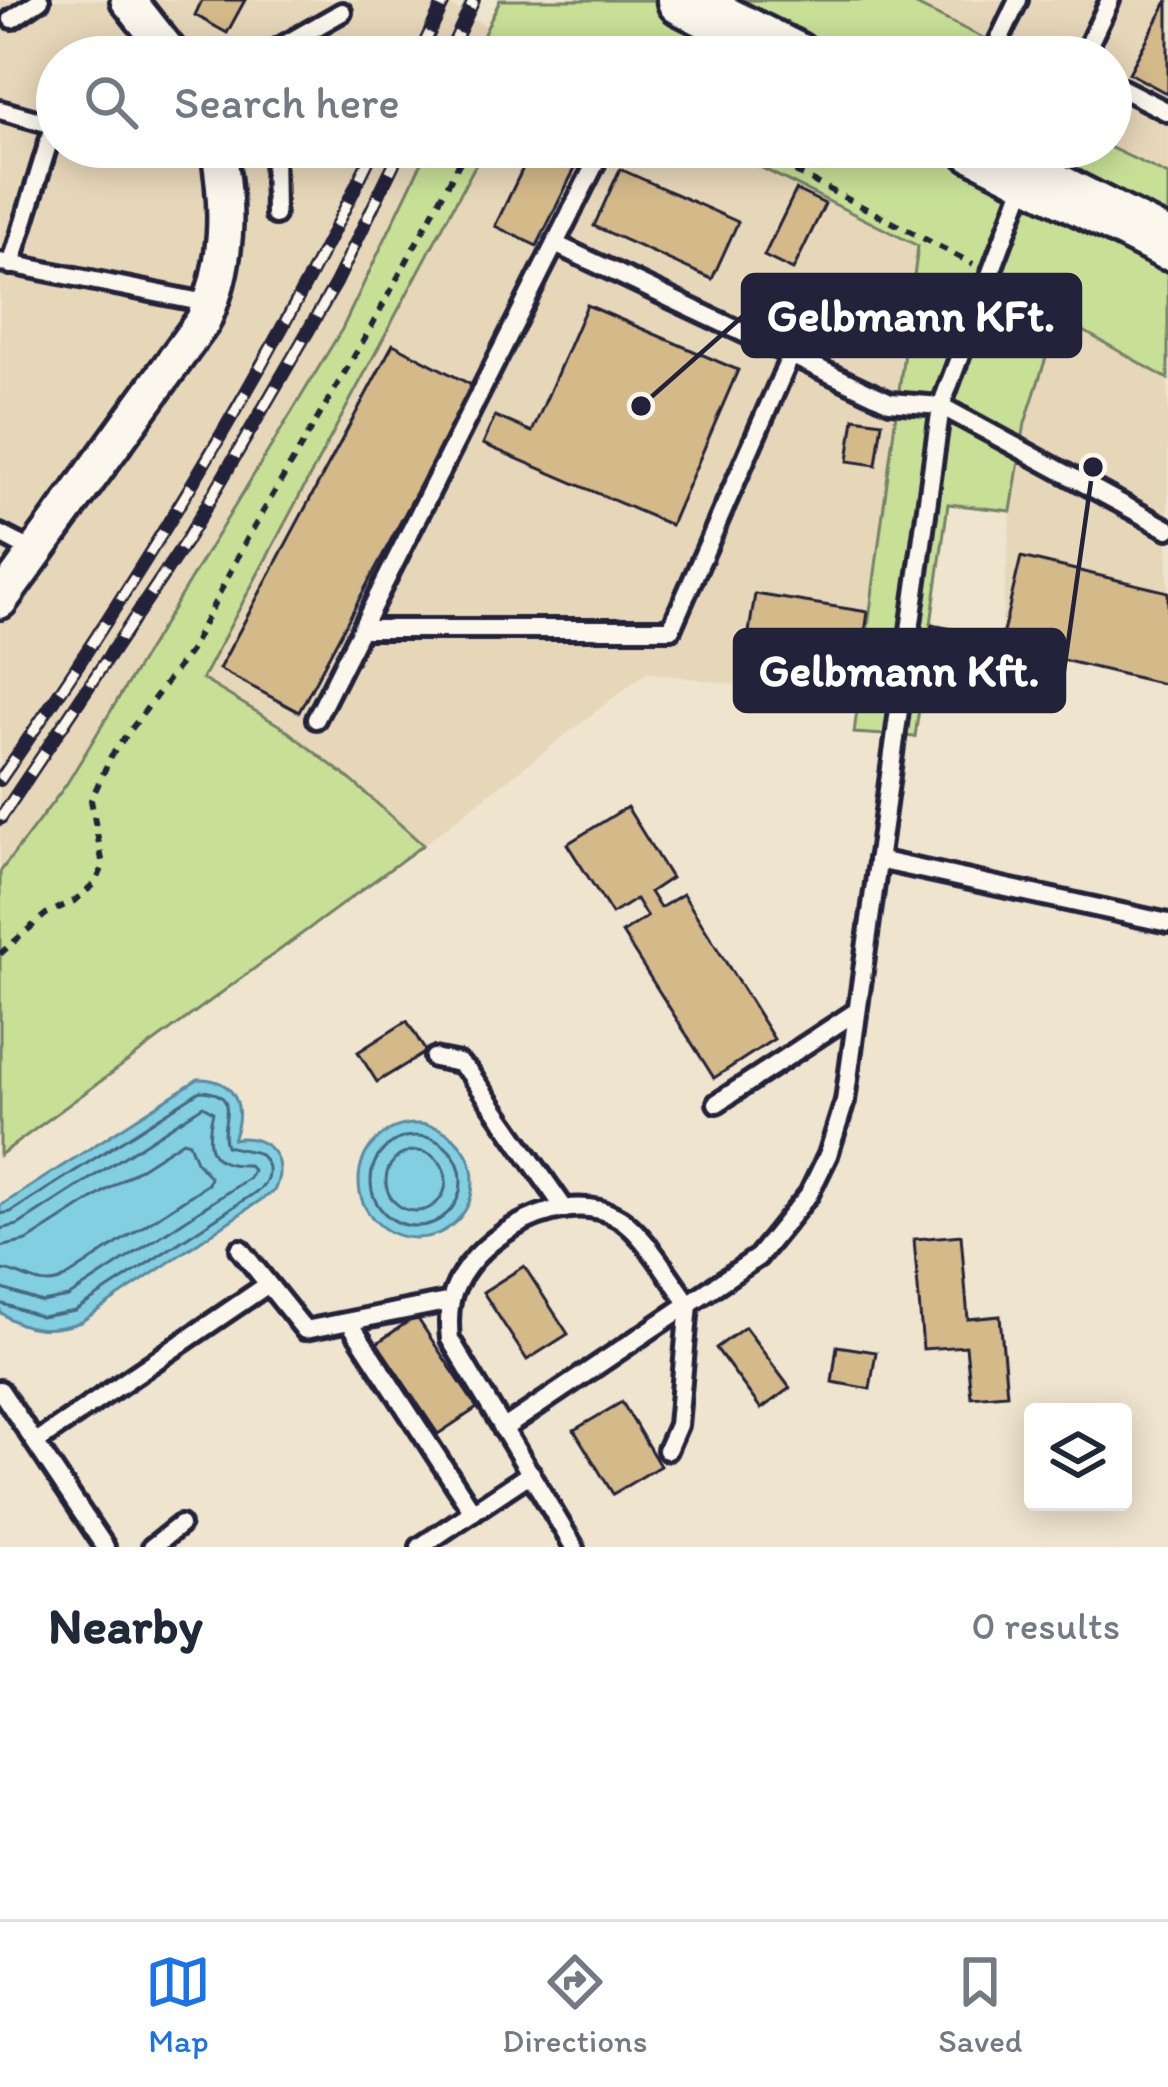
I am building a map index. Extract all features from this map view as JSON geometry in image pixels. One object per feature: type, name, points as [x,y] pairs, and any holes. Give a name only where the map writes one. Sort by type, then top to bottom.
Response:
[{"type":"main road","points":[[682,0],[753,36]]},
{"type":"main road","points":[[1016,168],[1168,245]]},
{"type":"street","points":[[128,0],[156,36]]},
{"type":"street","points":[[0,601],[191,341],[211,304],[226,225],[220,168]]},
{"type":"lane","points":[[12,19],[40,0]]},
{"type":"lane","points":[[1001,36],[1018,0]]},
{"type":"lane","points":[[1093,36],[1110,0]]},
{"type":"lane","points":[[302,36],[342,12]]},
{"type":"lane","points":[[1132,94],[1168,112]]},
{"type":"lane","points":[[0,110],[36,119]]},
{"type":"lane","points":[[40,168],[6,264],[211,304]]},
{"type":"lane","points":[[274,168],[275,215]]},
{"type":"lane","points":[[316,719],[593,168]]},
{"type":"lane","points":[[503,1429],[758,1258],[808,1194],[827,1155],[845,1101],[940,406],[1028,174]]},
{"type":"lane","points":[[555,244],[890,402],[940,406],[1168,529]]},
{"type":"lane","points":[[362,629],[671,629],[791,355]]},
{"type":"lane","points":[[0,534],[35,552]]},
{"type":"lane","points":[[878,860],[1168,923]]},
{"type":"lane","points":[[717,1103],[857,1012]]},
{"type":"lane","points":[[434,1058],[459,1063],[469,1072],[565,1209]]},
{"type":"lane","points":[[574,1547],[456,1354],[448,1326],[451,1300],[469,1265],[500,1236],[542,1214],[599,1210],[622,1219],[689,1304],[678,1425],[668,1450]]},
{"type":"lane","points":[[240,1249],[305,1330],[451,1300]]},
{"type":"lane","points":[[36,1442],[267,1285]]},
{"type":"lane","points":[[350,1323],[473,1512]]},
{"type":"lane","points":[[0,1390],[105,1547]]},
{"type":"lane","points":[[420,1547],[531,1473]]},
{"type":"lane","points":[[152,1547],[179,1525]]},
{"type":"path","points":[[0,953],[46,914],[96,884],[104,866],[91,800],[111,756],[190,651],[247,539],[369,331],[457,168]]},
{"type":"path","points":[[787,168],[988,272]]},
{"type":"shaded area","points":[[0,0],[441,0],[487,27],[483,36],[36,36],[36,168],[419,168],[342,329],[66,785],[0,872]]},
{"type":"shaded area","points":[[906,0],[1168,0],[1168,175],[1132,158],[1132,36],[979,36]]},
{"type":"shaded area","points":[[474,168],[762,168],[918,246],[857,702],[647,672],[423,845],[353,781],[282,727],[202,680]]},
{"type":"shaded area","points":[[1060,316],[1168,379],[1168,685],[1000,645],[1011,511],[1025,423]]},
{"type":"green space","points":[[500,0],[906,0],[979,36],[483,36]]},
{"type":"green space","points":[[1132,158],[1168,175],[1168,379],[1059,317],[1025,423],[1011,511],[948,504],[915,737],[854,733],[918,246],[762,168],[1132,168]]},
{"type":"green space","points":[[419,168],[474,168],[202,679],[282,727],[423,845],[0,1155],[0,872],[66,785],[342,329]]},
{"type":"water","points":[[198,1079],[221,1084],[235,1097],[238,1116],[233,1139],[256,1140],[272,1150],[279,1168],[274,1191],[81,1322],[39,1328],[0,1312],[0,1206]]},
{"type":"water","points":[[416,1124],[438,1128],[456,1141],[469,1159],[473,1181],[469,1203],[456,1221],[438,1234],[416,1238],[394,1234],[376,1221],[363,1203],[359,1181],[363,1159],[376,1141],[394,1128]]},
{"type":"building","points":[[202,0],[245,0],[227,33],[195,15]]},
{"type":"building","points":[[1168,0],[1168,94],[1132,75]]},
{"type":"building","points":[[523,168],[575,168],[537,246],[495,226]]},
{"type":"building","points":[[620,169],[738,222],[712,279],[594,226]]},
{"type":"building","points":[[796,190],[825,204],[793,270],[764,256]]},
{"type":"building","points":[[587,305],[738,370],[671,525],[483,444],[495,416],[532,432]]},
{"type":"building","points":[[393,344],[473,386],[299,712],[219,669]]},
{"type":"building","points":[[854,418],[882,422],[876,465],[848,461]]},
{"type":"building","points":[[1021,557],[1168,592],[1168,685],[1000,645]]},
{"type":"building","points":[[755,594],[868,612],[855,701],[741,683]]},
{"type":"building","points":[[932,625],[957,630],[951,665],[925,660]]},
{"type":"building","points":[[627,807],[671,878],[650,892],[660,908],[683,894],[774,1039],[714,1078],[622,933],[647,917],[636,899],[612,914],[567,844]]},
{"type":"building","points":[[407,1021],[426,1052],[377,1082],[358,1052]]},
{"type":"building","points":[[961,1235],[968,1319],[1000,1316],[1007,1394],[971,1397],[966,1346],[923,1349],[914,1239]]},
{"type":"building","points":[[524,1266],[568,1334],[527,1360],[483,1292]]},
{"type":"building","points":[[416,1316],[477,1408],[438,1434],[377,1343]]},
{"type":"building","points":[[745,1327],[790,1388],[761,1409],[716,1348]]},
{"type":"building","points":[[837,1346],[876,1352],[870,1389],[832,1382]]},
{"type":"building","points":[[622,1402],[660,1466],[613,1494],[574,1430]]},
{"type":"railway","points":[[428,36],[445,0]]},
{"type":"railway","points":[[457,36],[474,0]]},
{"type":"railway","points":[[0,780],[200,471],[291,311],[364,168]]},
{"type":"railway","points":[[0,819],[186,541],[336,283],[392,168]]},
{"type":"place","name":"Gelbmann KFt.","points":[[641,406]]},
{"type":"place","name":"Gelbmann Kft.","points":[[1093,467]]}]
